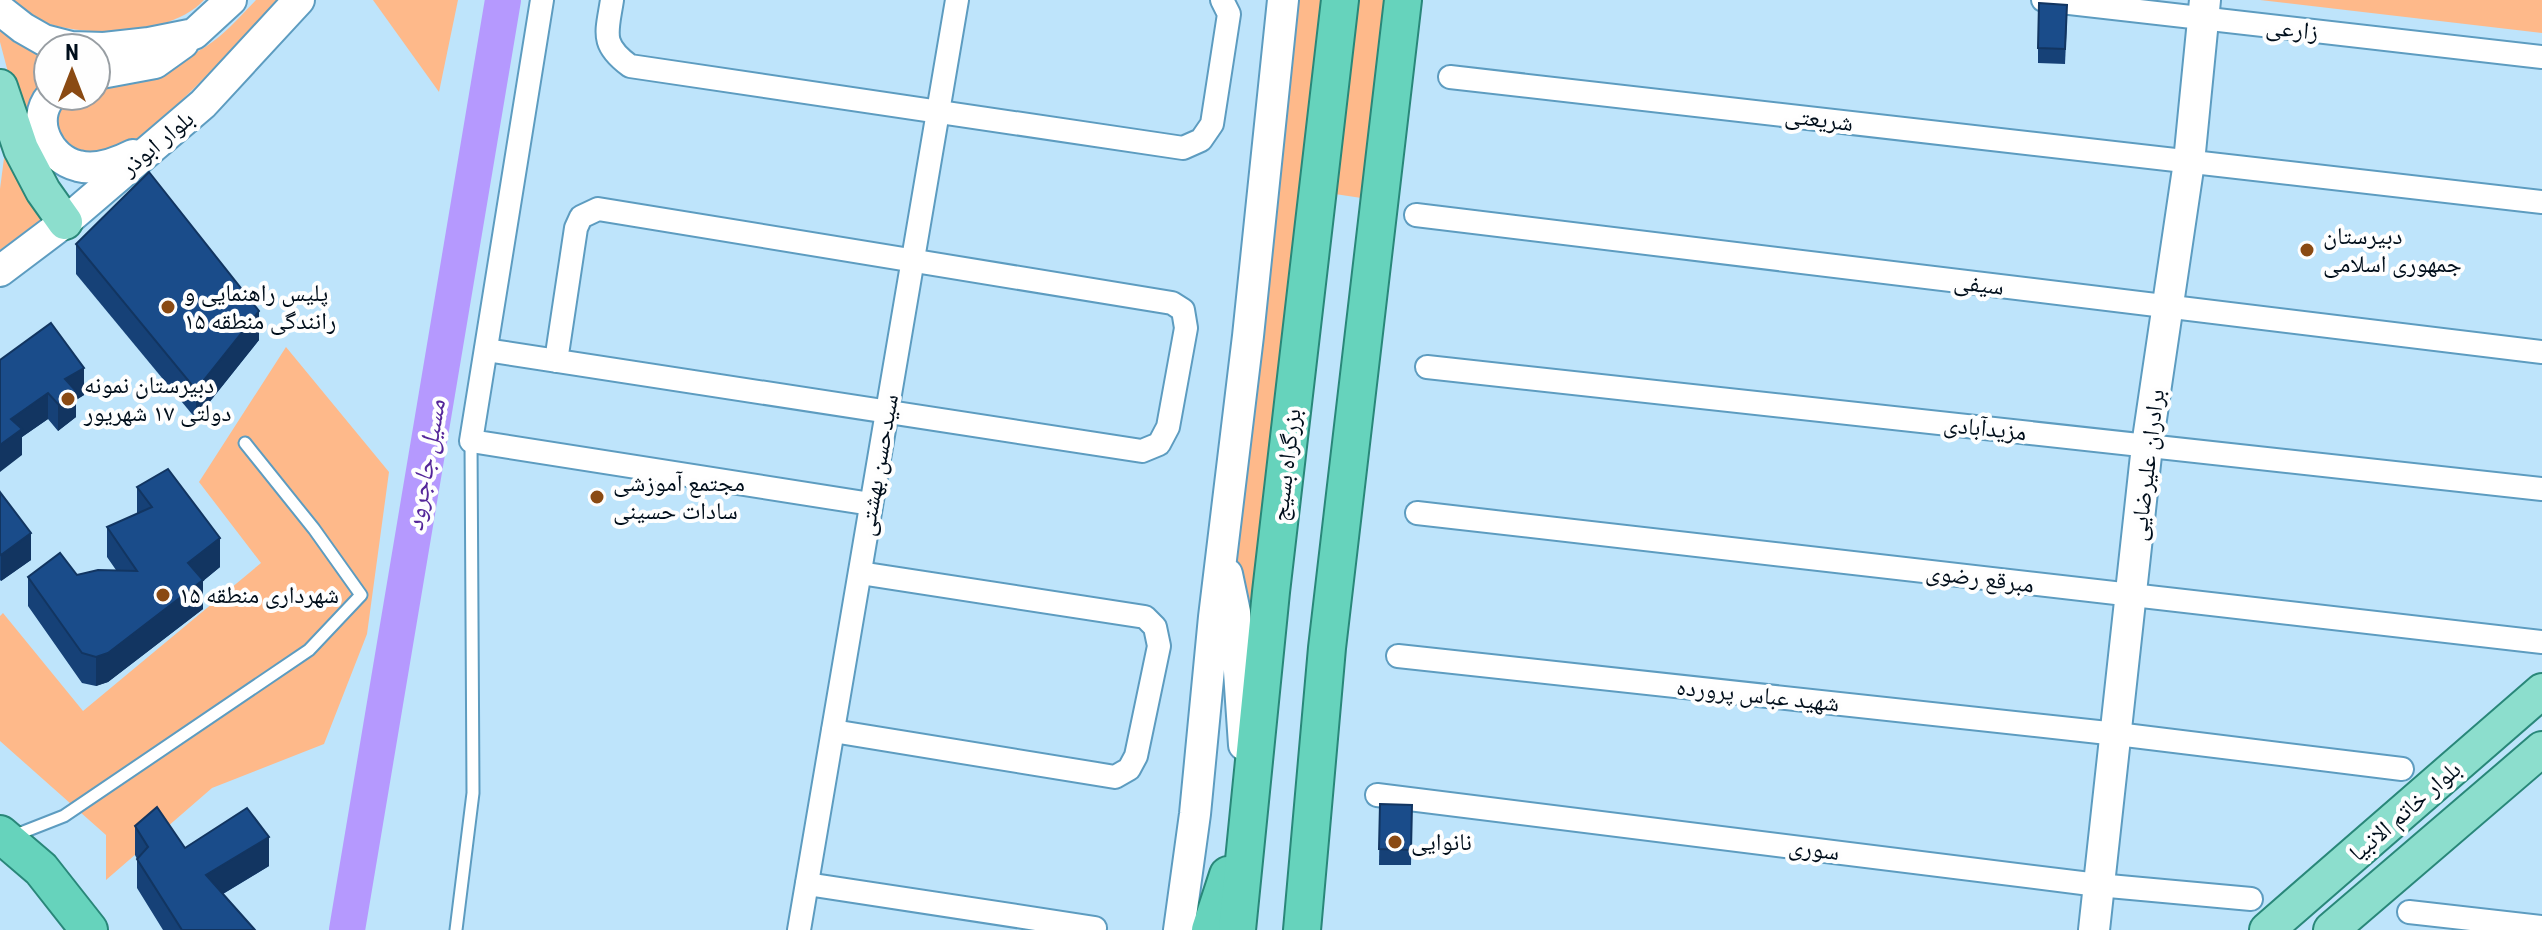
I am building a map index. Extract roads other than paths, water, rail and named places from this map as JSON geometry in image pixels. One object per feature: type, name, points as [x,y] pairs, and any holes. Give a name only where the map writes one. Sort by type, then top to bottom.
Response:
[{"type":"highway","name":"بزرگراه بسیج","points":[[1237,930],[1271,592],[1340,0]]},
{"type":"highway","points":[[1302,930],[1316,835],[1329,632],[1403,0]]},
{"type":"highway","points":[[1210,930],[1249,808]]},
{"type":"highway","points":[[2,840],[58,930]]},
{"type":"highway","points":[[2,840],[41,869],[89,930]]},
{"type":"main road","points":[[112,71],[155,63],[194,34],[231,0]]},
{"type":"main road","name":"بلوار ابوذر","points":[[0,271],[65,222],[203,104],[299,0]]},
{"type":"main road","points":[[1179,930],[1195,814],[1283,0]]},
{"type":"main road","points":[[0,10],[44,40],[71,47],[104,48],[194,34]]},
{"type":"main road","name":"برادران علیرضایی","points":[[2094,930],[2147,446],[2189,162],[2204,10]]},
{"type":"main road","points":[[0,87],[21,149],[43,191],[65,222]]},
{"type":"main road","points":[[43,112],[43,129],[48,145],[59,156],[77,166],[104,166],[135,154],[203,104]]},
{"type":"main road","points":[[1222,548],[1235,612],[1249,808]]},
{"type":"main road","name":"بلوار خاتم الانبیا","points":[[2267,930],[2542,691]]},
{"type":"main road","name":"بلوار خاتم الانبیا","points":[[2331,930],[2542,749]]},
{"type":"street","points":[[542,0],[471,441],[871,504]]},
{"type":"street","points":[[612,0],[606,40],[614,54],[630,66],[1183,148],[1201,140],[1212,124],[1229,14],[1222,0]]},
{"type":"street","name":"سیدحسن بهشتی","points":[[799,930],[957,0]]},
{"type":"street","name":"زارعی","points":[[2043,0],[2204,10],[2542,57]]},
{"type":"street","name":"شریعتی","points":[[1450,77],[2542,202]]},
{"type":"street","points":[[486,350],[556,361],[887,413],[1142,451],[1159,444],[1168,427],[1186,328],[1183,310],[1172,303],[598,209],[581,217],[576,228],[556,361]]},
{"type":"street","name":"سیفی","points":[[1416,215],[2542,352]]},
{"type":"street","name":"مزیدآبادی","points":[[1427,367],[2542,489]]},
{"type":"street","name":"مبرقع رضوی","points":[[1417,513],[2542,642]]},
{"type":"street","points":[[833,731],[1115,777],[1129,769],[1136,756],[1159,646],[1155,627],[1145,617],[860,573]]},
{"type":"street","name":"شهید عباس پرورده","points":[[1398,656],[2117,734],[2402,769]]},
{"type":"street","name":"سوری","points":[[1377,795],[2098,885],[2251,899]]},
{"type":"street","points":[[807,884],[1095,928]]},
{"type":"street","points":[[2409,912],[2542,927]]},
{"type":"lane","points":[[456,930],[473,793],[471,441]]},
{"type":"lane","points":[[2,840],[64,816],[309,650],[361,595],[314,529],[245,443]]},
{"type":"waterway","name":"مسیل جاجرود","points":[[347,930],[503,0]]},
{"type":"place","name":"دبیرستان جمهوری اسلامی","points":[[2307,250]]},
{"type":"place","name":"پلیس راهنمایی و رانندگی منطقه ۱۵","points":[[168,307]]},
{"type":"place","name":"دبیرستان نمونه دولتی ۱۷ شهریور","points":[[68,399]]},
{"type":"place","name":"مجتمع آموزشی سادات حسینی","points":[[597,497]]},
{"type":"place","name":"شهرداری منطقه ۱۵","points":[[163,595]]},
{"type":"place","name":"نانوایی","points":[[1395,842]]}]
